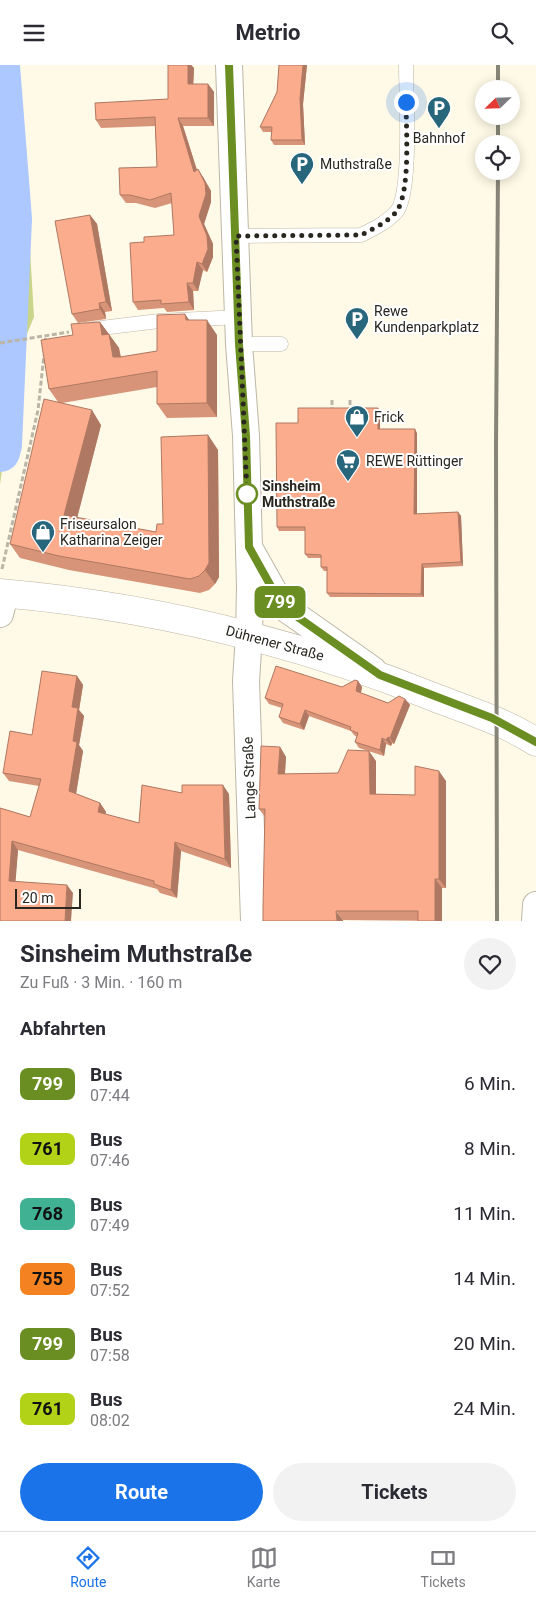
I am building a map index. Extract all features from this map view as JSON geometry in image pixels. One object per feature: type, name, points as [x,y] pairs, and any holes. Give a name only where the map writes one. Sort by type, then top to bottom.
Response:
[{"type":"main road","name":"Dührener Straße","points":[[2,594],[92,603],[166,616],[308,651],[380,675],[492,718],[536,742]]},
{"type":"street","points":[[229,65],[239,344],[246,436],[249,635]]},
{"type":"street","points":[[249,547],[282,606],[380,675]]},
{"type":"street","name":"Lange Straße","points":[[249,635],[246,681],[254,921]]},
{"type":"street","points":[[535,921],[536,905]]},
{"type":"lane","points":[[236,236],[361,235],[380,226],[396,211],[403,199],[406,175],[406,65]]},
{"type":"lane","points":[[84,330],[159,321],[239,317]]},
{"type":"lane","points":[[239,344],[281,344]]},
{"type":"path","points":[[0,343],[84,330]]},
{"type":"path","points":[[45,345],[46,336]]},
{"type":"path","points":[[2,594],[38,410],[44,354]]},
{"type":"path","points":[[350,399],[350,411]]},
{"type":"path","points":[[332,400],[332,411]]},
{"type":"green space","points":[[0,65],[19,65],[34,317],[16,360],[0,485]]},
{"type":"building","points":[[168,65],[188,65],[188,84],[208,84],[208,118],[178,118],[194,172],[198,169],[205,183],[206,194],[199,216],[207,236],[208,249],[202,264],[197,262],[193,283],[187,283],[189,302],[161,304],[161,300],[133,302],[130,243],[144,242],[144,237],[174,235],[171,193],[150,200],[130,195],[120,195],[119,168],[157,167],[155,117],[96,120],[95,103],[168,99]]},
{"type":"building","points":[[279,65],[303,65],[300,99],[302,140],[271,140],[272,127],[260,127],[277,92]]},
{"type":"building","points":[[90,215],[106,302],[99,303],[100,309],[72,314],[55,221]]},
{"type":"building","points":[[185,314],[186,320],[207,320],[207,403],[157,404],[157,371],[49,389],[41,340],[73,335],[71,324],[100,322],[102,335],[109,334],[113,357],[157,351],[157,315]]},
{"type":"building","points":[[44,399],[92,410],[64,515],[156,532],[157,524],[163,524],[161,437],[208,435],[209,563],[199,576],[190,579],[59,556],[10,544]]},
{"type":"building","name":"REWE Rüttinger","points":[[298,408],[378,408],[378,429],[415,429],[414,514],[458,512],[461,562],[422,564],[421,594],[327,593],[327,567],[321,567],[321,555],[305,554],[305,527],[277,527],[276,423],[298,423]]},
{"type":"building","points":[[276,666],[342,687],[355,680],[358,681],[356,691],[388,703],[399,696],[405,699],[390,738],[388,737],[386,740],[382,738],[380,750],[355,742],[358,733],[350,730],[351,727],[305,710],[300,724],[279,717],[283,704],[265,698]]},
{"type":"building","points":[[42,671],[77,676],[72,707],[78,708],[73,741],[77,742],[69,791],[100,803],[98,812],[139,823],[142,785],[182,793],[182,785],[223,785],[225,859],[175,842],[171,890],[154,884],[154,881],[12,841],[9,881],[67,885],[65,921],[0,921],[0,808],[30,817],[41,779],[3,773],[10,731],[32,735]]},
{"type":"building","points":[[261,746],[280,747],[278,774],[338,773],[348,750],[369,751],[370,794],[415,795],[415,766],[439,771],[439,879],[435,879],[435,921],[418,921],[418,911],[336,911],[337,921],[263,921],[265,809],[259,809]]},
{"type":"waterway","points":[[0,66],[12,219],[2,445],[0,452]]},
{"type":"railway","points":[[498,65],[498,80]]},
{"type":"railway","points":[[498,125],[498,135]]},
{"type":"railway","points":[[497,921],[496,447],[498,180]]},
{"type":"bus line","name":"799","points":[[229,65],[239,344],[246,436],[249,547],[282,606],[380,675],[492,718],[536,742]]},
{"type":"place","name":"Bahnhof","points":[[439,129]]},
{"type":"place","name":"Muthstraße","points":[[302,185]]},
{"type":"place","name":"Rewe Kundenparkplatz","points":[[357,340]]},
{"type":"place","name":"Frick","points":[[357,438]]},
{"type":"place","name":"REWE Rüttinger","points":[[348,482]]},
{"type":"place","name":"Sinsheim Muthstraße","points":[[247,494]]},
{"type":"place","name":"Friseursalon Katharina Zeiger","points":[[43,553]]},
{"type":"route","points":[[247,494],[246,436],[239,344],[236,236],[361,235],[380,226],[396,211],[403,199],[406,175],[406,102]]}]
